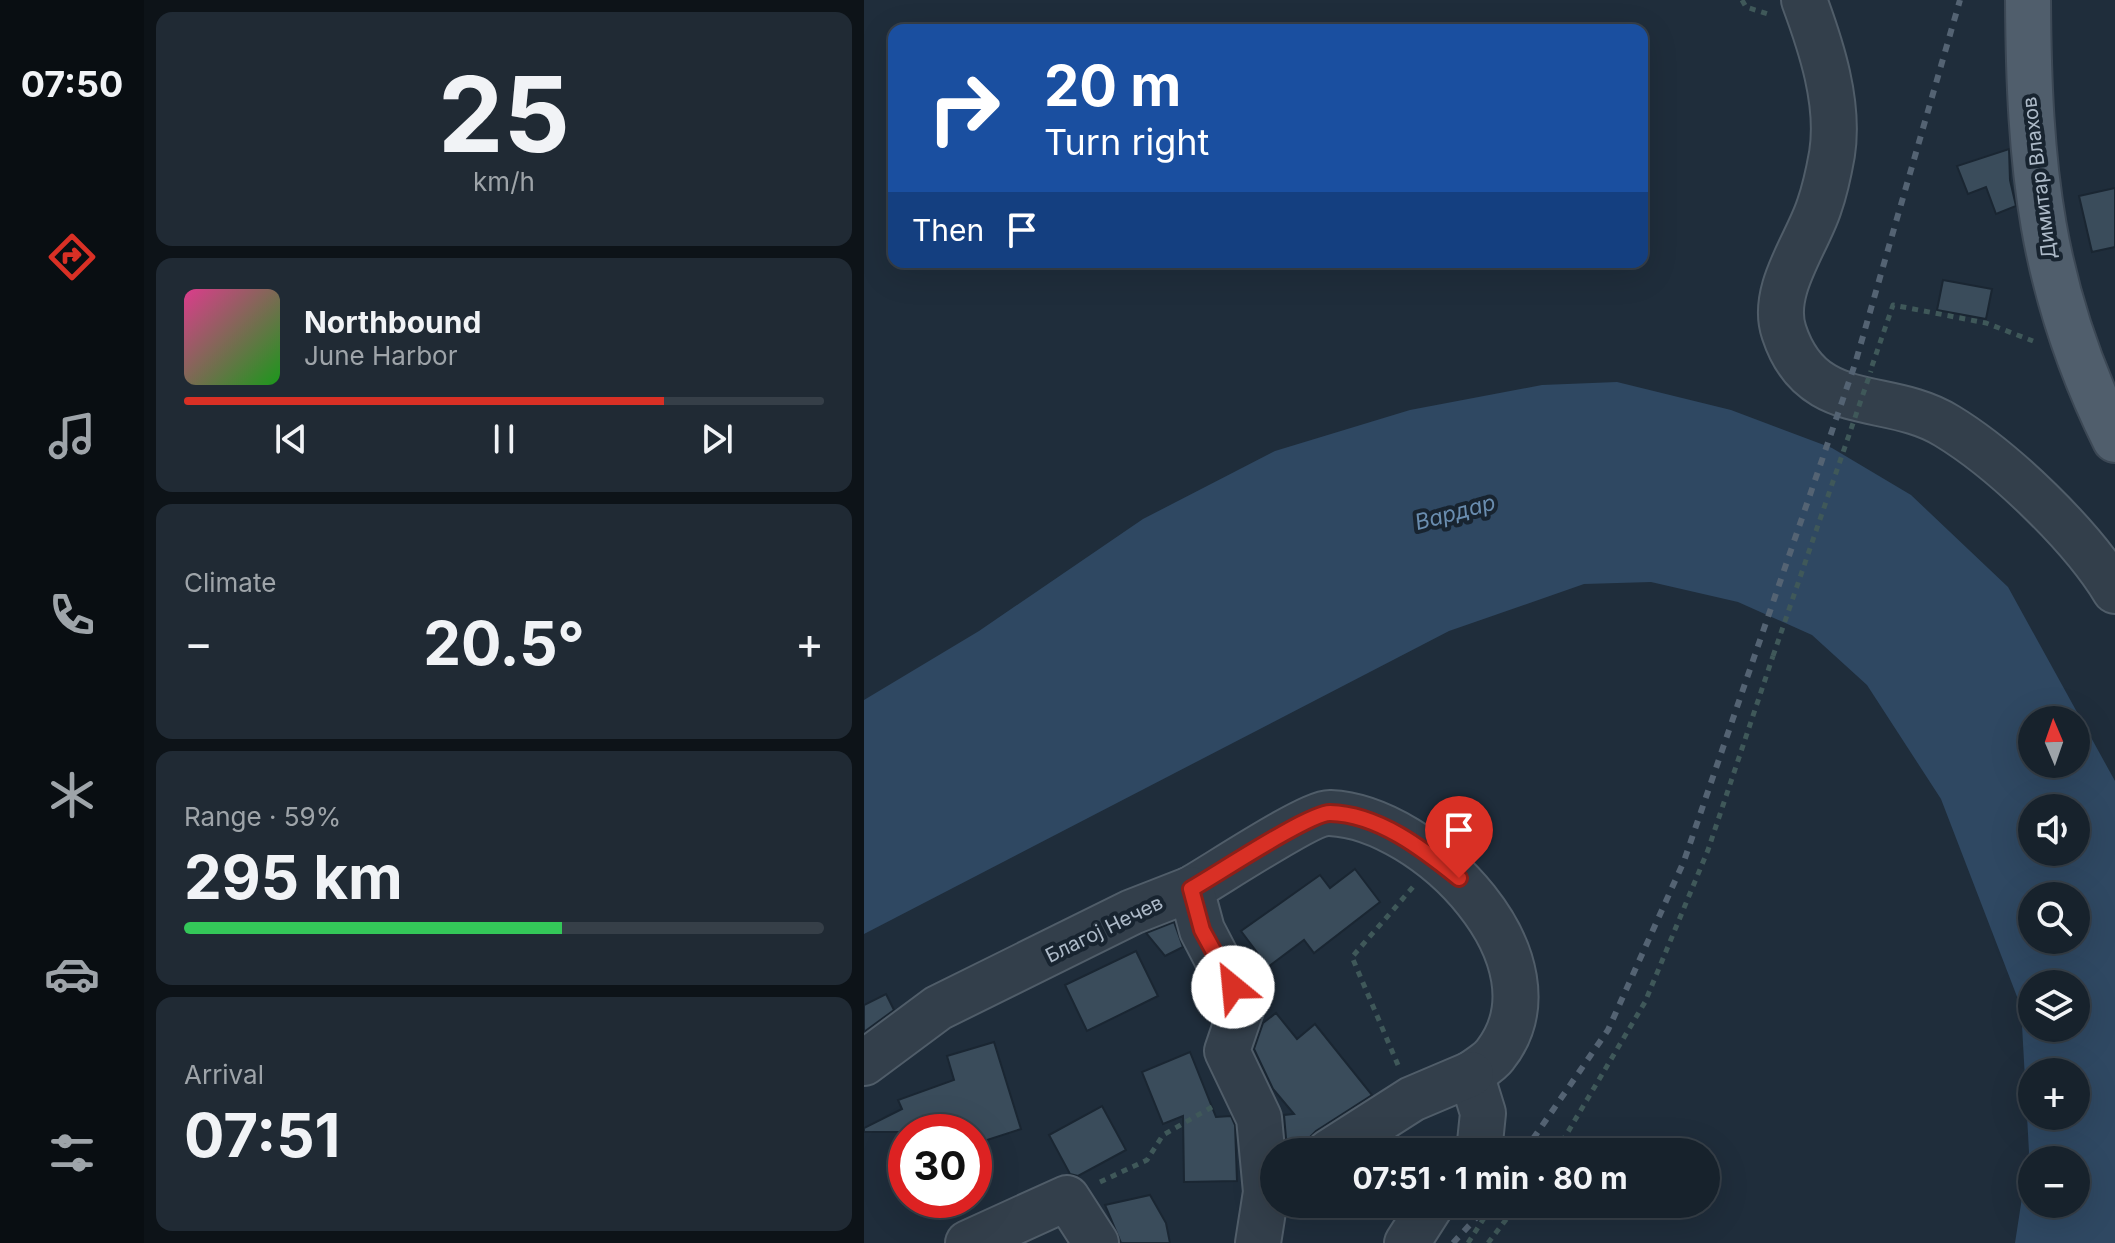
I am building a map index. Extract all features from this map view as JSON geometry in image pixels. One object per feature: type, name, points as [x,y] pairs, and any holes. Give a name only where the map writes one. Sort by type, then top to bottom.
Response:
[{"type":"main road","name":"Димитар Влахов","points":[[2028,0],[2028,108],[2046,250],[2078,359],[2115,440]]},
{"type":"street","points":[[1804,0],[1825,66],[1833,150],[1819,208],[1781,305],[1783,330],[1803,374],[1855,397],[1944,424],[1965,438],[2070,533],[2115,591]]},
{"type":"street","points":[[1191,889],[1300,823],[1328,813],[1374,824],[1409,840],[1459,878],[1481,906],[1504,945],[1514,980],[1514,1018],[1495,1056],[1471,1074],[1412,1099],[1351,1138]]},
{"type":"street","name":"Благој Нечев","points":[[864,1063],[938,1008],[1132,912],[1191,889],[1202,930],[1242,1007],[1227,1051],[1259,1118],[1262,1138]]},
{"type":"street","points":[[1471,1074],[1483,1113],[1480,1138]]},
{"type":"street","points":[[968,1243],[1067,1198],[1096,1243]]},
{"type":"street","name":"Благој Нечев","points":[[1258,1243],[1264,1218]]},
{"type":"street","points":[[1407,1243],[1423,1218]]},
{"type":"path","points":[[1565,1138],[1616,1055],[1655,979],[1708,850],[1893,305],[1986,323],[2078,359]]},
{"type":"path","points":[[1412,1099],[1352,957],[1435,859]]},
{"type":"path","points":[[1067,1198],[1147,1160],[1163,1135],[1244,1088]]},
{"type":"path","points":[[1468,1243],[1484,1218]]},
{"type":"path","points":[[1488,1243],[1507,1218]]},
{"type":"path","points":[[1554,1218],[1557,1223]]},
{"type":"water","name":"Вардар","points":[[1617,382],[1731,410],[1832,448],[1911,495],[2008,587],[2074,706],[2018,706],[2018,778],[2090,778],[2090,736],[2115,781],[2115,1243],[2015,1243],[2019,1218],[2090,1218],[2090,1146],[2029,1146],[2028,1130],[2090,1130],[2090,1058],[2024,1058],[2023,1042],[2090,1042],[2090,970],[2018,970],[2018,999],[1941,799],[1867,685],[1812,635],[1738,602],[1651,582],[1584,584],[1449,631],[864,934],[864,700],[979,631],[1143,519],[1275,451],[1410,410],[1542,385]]},
{"type":"building","points":[[2009,149],[2010,180],[2016,206],[1996,214],[1986,187],[1968,194],[1957,166]]},
{"type":"building","points":[[2115,188],[2115,247],[2092,252],[2079,196]]},
{"type":"building","points":[[1943,280],[1992,289],[1986,319],[1937,310]]},
{"type":"building","points":[[1355,869],[1380,902],[1314,953],[1304,940],[1268,967],[1241,931],[1320,875],[1330,888]]},
{"type":"building","points":[[1174,922],[1183,947],[1165,956],[1146,933]]},
{"type":"building","points":[[1136,951],[1158,996],[1087,1031],[1065,985]]},
{"type":"building","points":[[886,994],[894,1010],[864,1032],[864,1005]]},
{"type":"building","points":[[1276,1013],[1297,1039],[1315,1024],[1372,1095],[1309,1138],[1286,1138],[1284,1115],[1294,1114],[1273,1089],[1254,1049],[1263,1023]]},
{"type":"building","points":[[994,1042],[1021,1129],[992,1138],[992,1114],[892,1114],[902,1109],[898,1100],[954,1080],[947,1056]]},
{"type":"building","points":[[1190,1052],[1216,1117],[1231,1116],[1235,1125],[1237,1181],[1184,1182],[1183,1116],[1163,1124],[1142,1072]]},
{"type":"building","points":[[1102,1106],[1126,1150],[1078,1176],[1070,1174],[1049,1135]]},
{"type":"building","points":[[888,1116],[888,1132],[864,1132],[864,1128]]},
{"type":"building","points":[[1150,1195],[1166,1223],[1170,1243],[1121,1243],[1105,1205]]},
{"type":"railway","points":[[1534,1138],[1608,1030],[1684,861],[1855,364],[1960,0]]},
{"type":"railway","points":[[1453,1243],[1476,1218]]},
{"type":"route","points":[[1233,987],[1202,930],[1191,889],[1300,823],[1328,813],[1374,824],[1409,840],[1459,878]]}]
